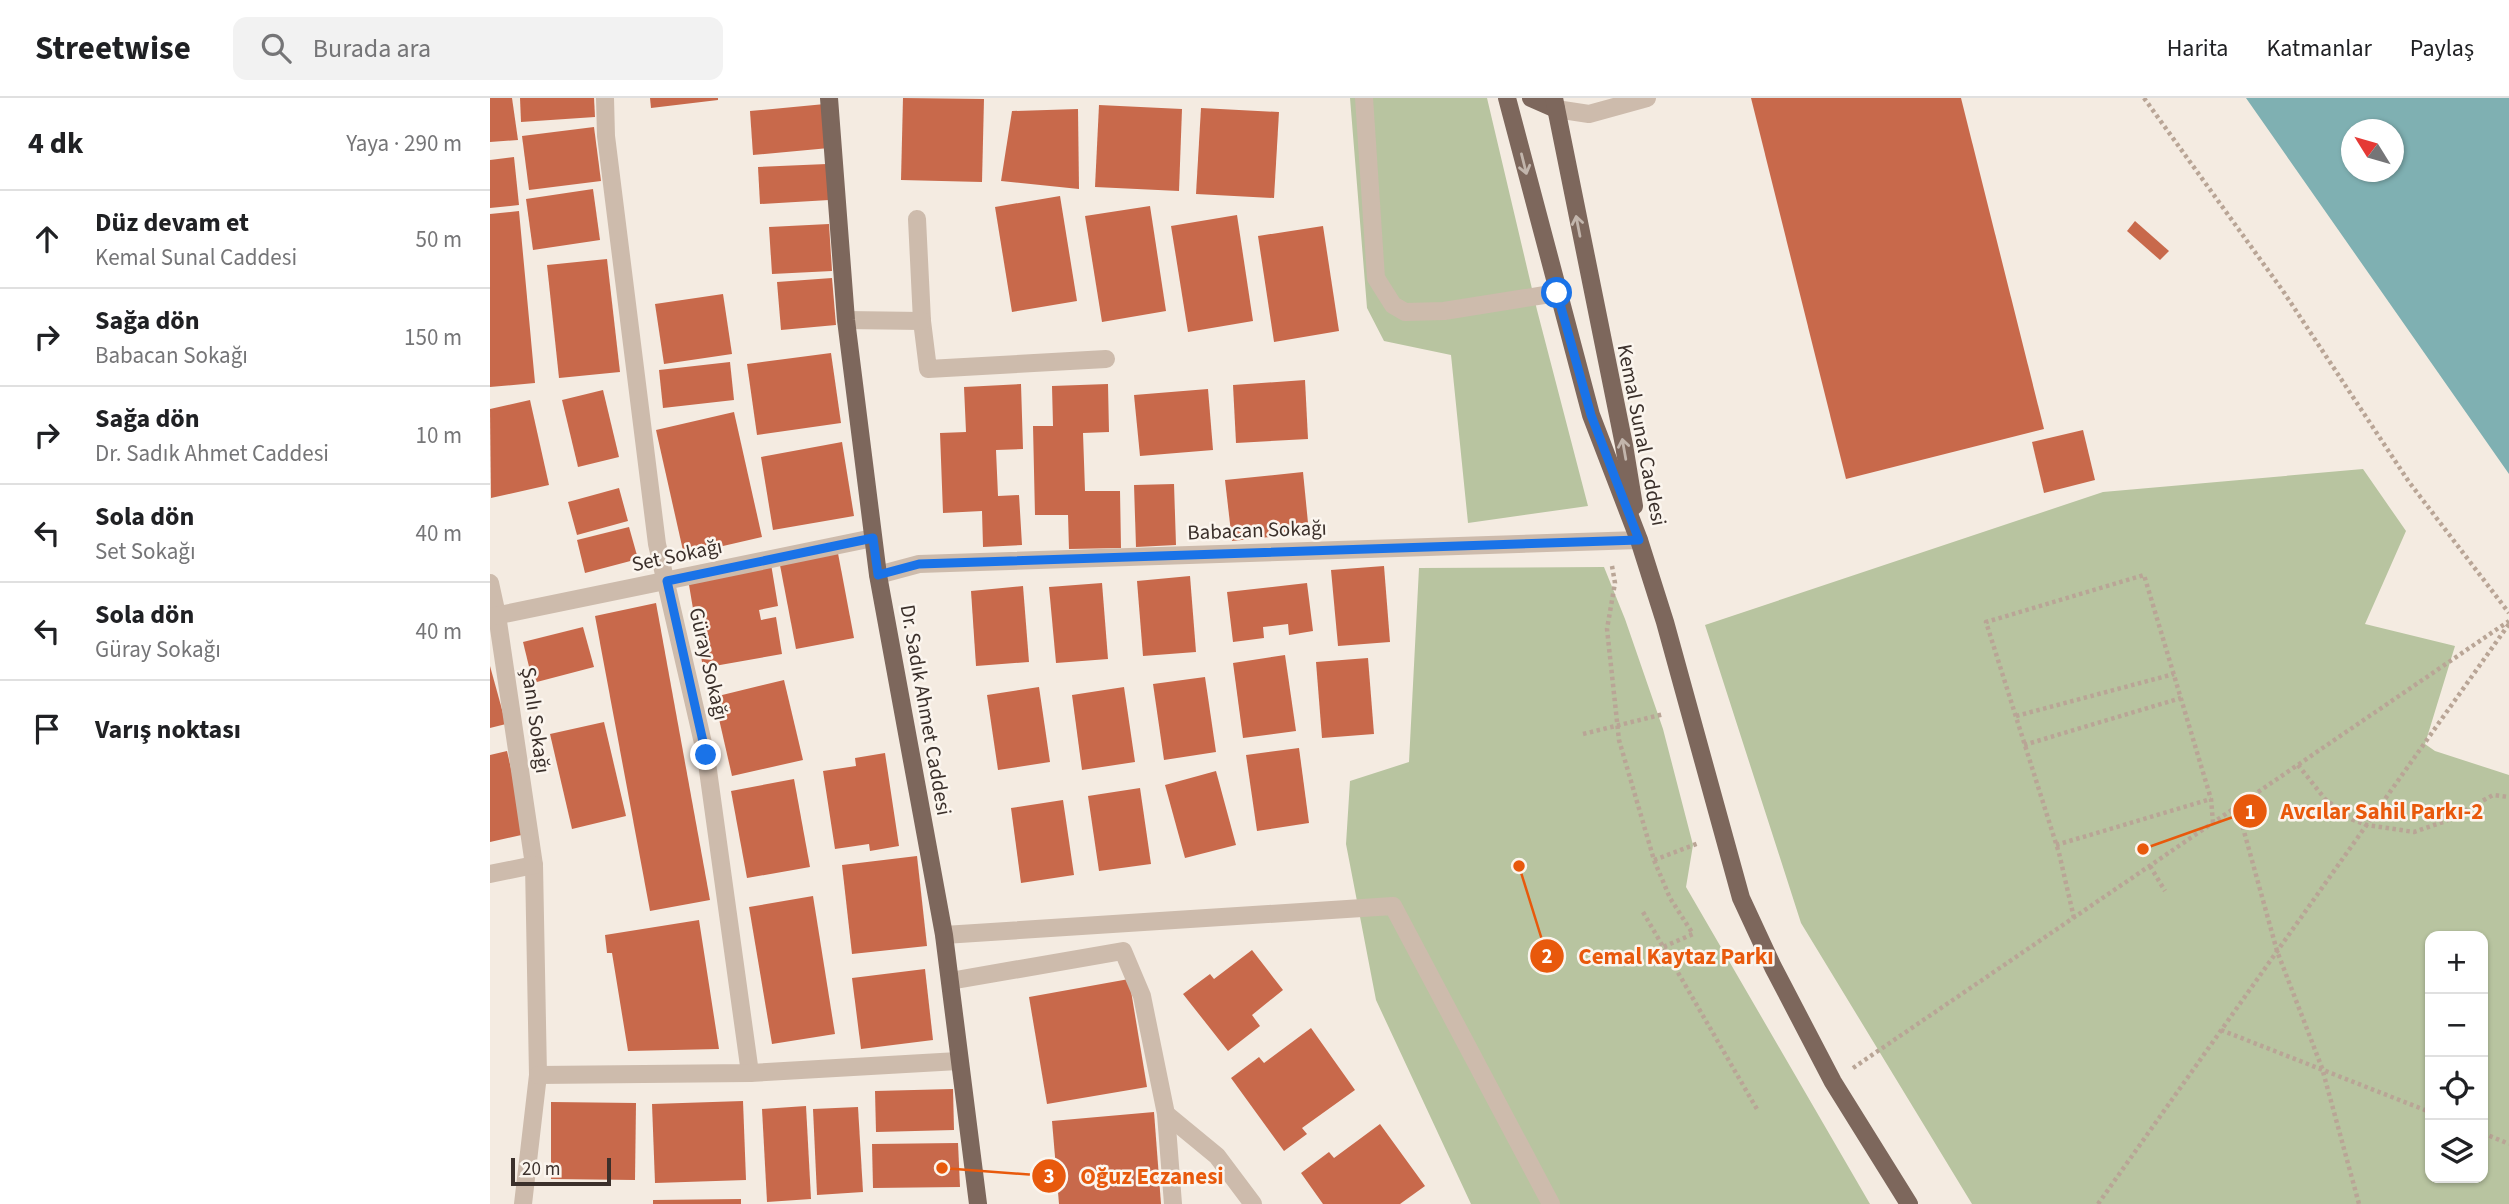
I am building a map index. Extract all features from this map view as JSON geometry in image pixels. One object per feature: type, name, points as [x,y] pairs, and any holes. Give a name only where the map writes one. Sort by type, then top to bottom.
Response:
[{"type":"main road","name":"Dr. Sadık Ahmet Caddesi","points":[[829,98],[846,320],[873,538],[944,935],[978,1204]]},
{"type":"main road","name":"Kemal Sunal Caddesi","points":[[1507,98],[1591,415],[1639,540]]},
{"type":"main road","points":[[1531,98],[1555,103]]},
{"type":"main road","name":"Kemal Sunal Caddesi","points":[[1555,103],[1624,445],[1639,540]]},
{"type":"main road","points":[[1639,540],[1741,898],[1773,967],[1833,1082],[1909,1204]]},
{"type":"street","name":"Güray Sokağı","points":[[605,98],[606,136],[657,544],[706,755],[750,1073]]},
{"type":"street","points":[[1364,98],[1376,278],[1393,305],[1405,312],[1444,311],[1557,293]]},
{"type":"street","points":[[1555,103],[1589,114],[1647,98]]},
{"type":"street","points":[[917,219],[922,321],[928,369],[1106,359]]},
{"type":"street","points":[[846,320],[922,321]]},
{"type":"street","name":"Set Sokağı","points":[[494,616],[873,538]]},
{"type":"street","name":"Babacan Sokağı","points":[[878,575],[919,564],[1639,540]]},
{"type":"street","name":"Şanlı Sokağı","points":[[490,583],[534,865],[538,1075],[523,1204]]},
{"type":"street","points":[[490,874],[534,865]]},
{"type":"street","points":[[944,935],[1394,906],[1551,1204]]},
{"type":"street","points":[[950,981],[1123,951],[1142,996],[1166,1114],[1173,1204]]},
{"type":"street","points":[[538,1075],[750,1073],[958,1061]]},
{"type":"street","points":[[1166,1114],[1217,1156],[1253,1204]]},
{"type":"path","points":[[2144,98],[2283,291],[2409,482],[2509,613]]},
{"type":"path","points":[[1606,541],[1615,583],[1607,629],[1620,744],[1654,860],[1670,898],[1693,934],[1663,947]]},
{"type":"path","points":[[2074,918],[2056,845],[1986,622],[2144,575],[2211,799],[2213,822]]},
{"type":"path","points":[[1833,1082],[2509,623]]},
{"type":"path","points":[[2098,1204],[2509,623]]},
{"type":"path","points":[[2016,716],[2174,674]]},
{"type":"path","points":[[2024,745],[2181,698]]},
{"type":"path","points":[[1583,734],[1688,708]]},
{"type":"path","points":[[2298,765],[2325,799],[2353,820],[2367,825],[2414,832],[2446,821],[2493,795],[2509,797]]},
{"type":"path","points":[[2056,845],[2211,799]]},
{"type":"path","points":[[2237,806],[2277,951],[2322,1069],[2359,1204]]},
{"type":"path","points":[[1654,860],[1723,834]]},
{"type":"path","points":[[2150,866],[2165,891]]},
{"type":"path","points":[[1643,912],[1758,1111]]},
{"type":"path","points":[[2221,1030],[2425,1110]]},
{"type":"path","points":[[2488,1135],[2509,1144]]},
{"type":"green space","points":[[1350,98],[1487,98],[1537,310],[1588,506],[1468,523],[1451,355],[1384,341],[1367,308]]},
{"type":"green space","points":[[2363,469],[2406,531],[2365,624],[2455,646],[2425,744],[2435,751],[2509,775],[2509,1204],[1972,1204],[1801,923],[1705,625],[2103,492]]},
{"type":"green space","points":[[1604,567],[1663,729],[1693,845],[1686,887],[1870,1204],[1471,1204],[1376,1000],[1346,844],[1350,781],[1409,762],[1419,568]]},
{"type":"water","points":[[2246,98],[2509,98],[2509,474]]},
{"type":"building","points":[[490,98],[512,98],[518,140],[490,142]]},
{"type":"building","points":[[520,98],[594,98],[595,117],[521,122]]},
{"type":"building","points":[[650,98],[718,98],[718,100],[651,108]]},
{"type":"building","points":[[903,98],[984,99],[982,182],[901,180]]},
{"type":"building","points":[[1751,98],[1961,98],[2044,429],[1846,479]]},
{"type":"building","points":[[825,104],[829,148],[753,155],[750,111]]},
{"type":"building","points":[[1099,105],[1182,109],[1179,191],[1095,187]]},
{"type":"building","points":[[1201,108],[1279,112],[1274,198],[1196,194]]},
{"type":"building","points":[[1078,109],[1079,189],[1001,181],[1012,111]]},
{"type":"building","points":[[594,127],[601,181],[529,190],[522,136]]},
{"type":"building","points":[[514,157],[519,205],[490,208],[490,160]]},
{"type":"building","points":[[827,164],[829,200],[760,204],[758,167]]},
{"type":"building","points":[[593,189],[600,240],[533,250],[526,199]]},
{"type":"building","points":[[1060,196],[1077,301],[1012,312],[995,207]]},
{"type":"building","points":[[1150,206],[1166,311],[1102,322],[1085,216]]},
{"type":"building","points":[[519,211],[535,383],[490,387],[490,214]]},
{"type":"building","points":[[1237,215],[1253,321],[1188,332],[1171,226]]},
{"type":"building","points":[[2135,221],[2169,251],[2160,260],[2127,231]]},
{"type":"building","points":[[829,224],[832,271],[772,274],[769,227]]},
{"type":"building","points":[[1323,226],[1339,331],[1274,342],[1258,236]]},
{"type":"building","points":[[607,259],[620,372],[559,378],[547,265]]},
{"type":"building","points":[[832,278],[836,325],[781,330],[777,282]]},
{"type":"building","points":[[723,294],[732,354],[664,364],[655,304]]},
{"type":"building","points":[[831,353],[841,423],[757,435],[747,364]]},
{"type":"building","points":[[730,362],[734,400],[663,408],[659,370]]},
{"type":"building","points":[[1305,380],[1308,439],[1236,443],[1233,385]]},
{"type":"building","points":[[1021,384],[1023,449],[996,450],[998,496],[1019,495],[1022,545],[983,547],[982,511],[943,513],[940,433],[966,432],[964,387]]},
{"type":"building","points":[[1108,384],[1109,432],[1083,433],[1085,491],[1120,491],[1121,548],[1069,549],[1068,515],[1035,515],[1033,426],[1053,426],[1052,386]]},
{"type":"building","points":[[1208,389],[1213,450],[1140,456],[1134,395]]},
{"type":"building","points":[[603,390],[619,457],[578,467],[562,400]]},
{"type":"building","points":[[530,400],[549,485],[491,498],[490,409]]},
{"type":"building","points":[[734,412],[762,537],[684,555],[656,430]]},
{"type":"building","points":[[2083,430],[2095,480],[2044,493],[2032,442]]},
{"type":"building","points":[[842,442],[854,516],[773,530],[761,457]]},
{"type":"building","points":[[1303,472],[1309,533],[1232,541],[1225,480]]},
{"type":"building","points":[[1174,484],[1176,545],[1136,547],[1134,485]]},
{"type":"building","points":[[619,488],[628,521],[577,535],[568,502]]},
{"type":"building","points":[[629,527],[638,559],[585,573],[577,540]]},
{"type":"building","points":[[837,548],[854,638],[796,649],[779,560]]},
{"type":"building","points":[[771,564],[778,606],[759,610],[761,620],[776,617],[782,654],[703,668],[688,579]]},
{"type":"building","points":[[1384,566],[1390,642],[1338,646],[1331,570]]},
{"type":"building","points":[[1190,576],[1196,652],[1143,656],[1137,581]]},
{"type":"building","points":[[1102,583],[1108,659],[1056,663],[1049,587]]},
{"type":"building","points":[[1307,583],[1313,631],[1289,635],[1288,624],[1263,627],[1264,638],[1233,642],[1227,592]]},
{"type":"building","points":[[1023,586],[1029,662],[976,666],[971,591]]},
{"type":"building","points":[[656,603],[710,900],[650,911],[595,616]]},
{"type":"building","points":[[583,627],[594,667],[533,683],[523,642]]},
{"type":"building","points":[[1285,655],[1296,731],[1243,738],[1233,663]]},
{"type":"building","points":[[1368,658],[1374,734],[1322,738],[1316,662]]},
{"type":"building","points":[[490,666],[506,724],[490,728]]},
{"type":"building","points":[[1205,677],[1216,752],[1164,760],[1153,684]]},
{"type":"building","points":[[784,680],[803,760],[732,776],[714,697]]},
{"type":"building","points":[[1039,687],[1050,762],[998,770],[987,695]]},
{"type":"building","points":[[1124,687],[1135,762],[1082,770],[1072,695]]},
{"type":"building","points":[[604,722],[626,816],[572,829],[550,734]]},
{"type":"building","points":[[1299,748],[1309,823],[1257,831],[1246,755]]},
{"type":"building","points":[[507,751],[526,834],[490,842],[490,755]]},
{"type":"building","points":[[885,753],[899,846],[870,851],[869,844],[835,849],[823,771],[856,766],[855,758]]},
{"type":"building","points":[[1216,771],[1236,845],[1185,858],[1165,785]]},
{"type":"building","points":[[794,779],[810,867],[747,878],[731,791]]},
{"type":"building","points":[[1140,788],[1151,864],[1099,871],[1088,796]]},
{"type":"building","points":[[1063,800],[1074,875],[1021,883],[1011,808]]},
{"type":"building","points":[[917,856],[927,946],[852,954],[842,865]]},
{"type":"building","points":[[813,896],[835,1034],[772,1044],[749,907]]},
{"type":"building","points":[[699,920],[719,1049],[628,1051],[612,953],[607,953],[605,935]]},
{"type":"building","points":[[1252,950],[1283,990],[1252,1015],[1260,1026],[1228,1051],[1183,994],[1210,974],[1214,979]]},
{"type":"building","points":[[925,969],[933,1040],[861,1049],[852,978]]},
{"type":"building","points":[[1129,979],[1147,1087],[1047,1104],[1029,997]]},
{"type":"building","points":[[1311,1028],[1355,1090],[1302,1128],[1307,1134],[1284,1151],[1231,1078],[1259,1057],[1264,1063]]},
{"type":"building","points":[[953,1089],[954,1130],[876,1132],[875,1091]]},
{"type":"building","points":[[743,1101],[746,1180],[655,1183],[652,1104]]},
{"type":"building","points":[[551,1102],[636,1103],[635,1180],[551,1179]]},
{"type":"building","points":[[806,1106],[811,1199],[767,1202],[762,1109]]},
{"type":"building","points":[[858,1107],[863,1192],[817,1195],[813,1109]]},
{"type":"building","points":[[1154,1112],[1161,1204],[1059,1204],[1052,1121]]},
{"type":"building","points":[[1380,1124],[1425,1186],[1400,1204],[1323,1204],[1301,1173],[1329,1152],[1334,1158]]},
{"type":"building","points":[[958,1143],[960,1187],[873,1188],[872,1144]]},
{"type":"building","points":[[741,1199],[741,1204],[653,1204],[653,1200]]},
{"type":"place","name":"Avcılar Sahil Parkı-2","points":[[2143,849]]},
{"type":"place","name":"Cemal Kaytaz Parkı","points":[[1519,866]]},
{"type":"place","name":"Oğuz Eczanesi","points":[[942,1168]]},
{"type":"route","points":[[706,755],[667,581],[873,538],[878,575],[919,564],[1639,540],[1591,415],[1557,293]]}]
